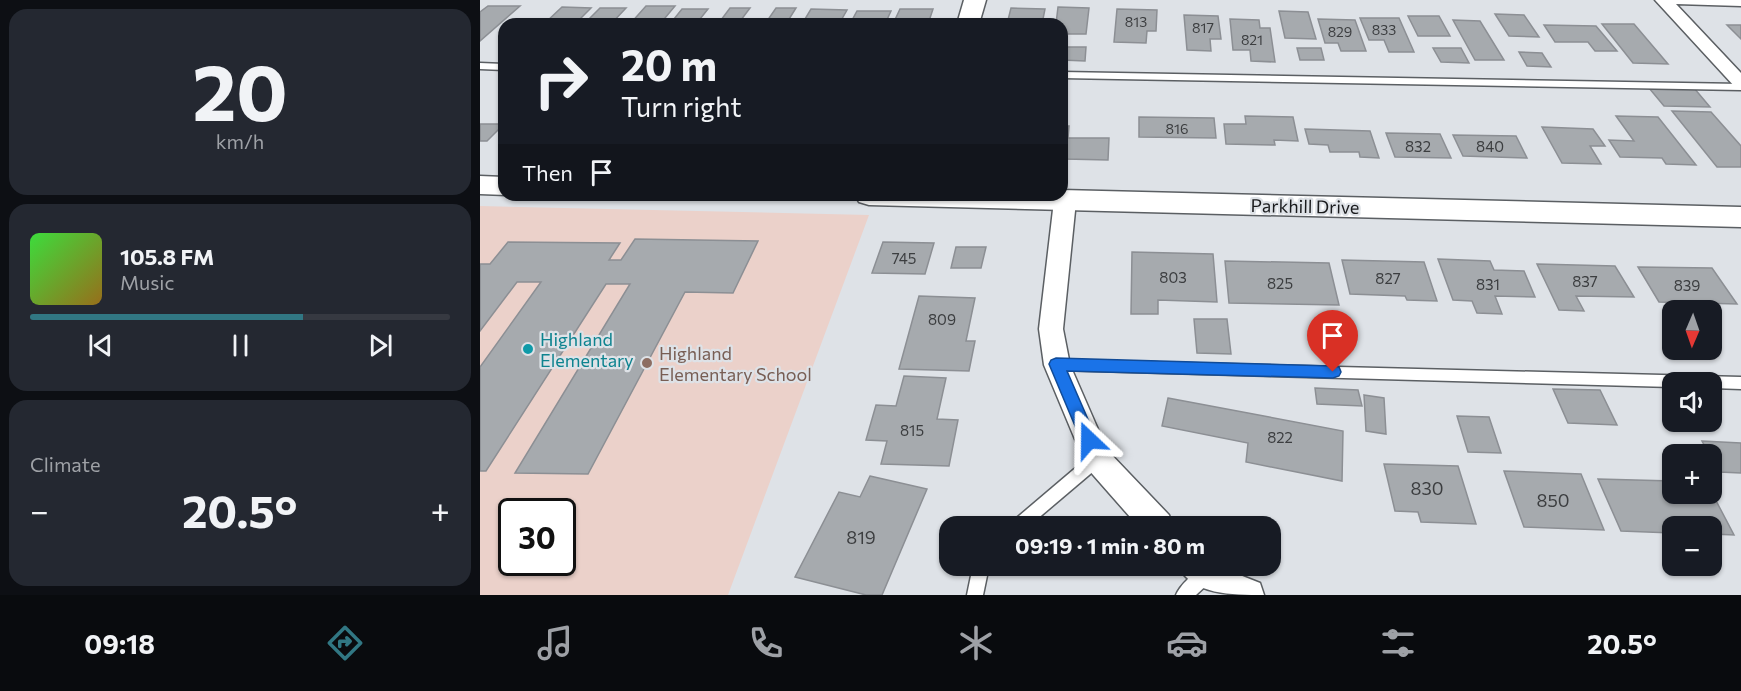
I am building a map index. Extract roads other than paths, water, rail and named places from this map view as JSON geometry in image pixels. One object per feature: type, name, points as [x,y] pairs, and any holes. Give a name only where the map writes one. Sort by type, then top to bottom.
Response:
[{"type":"street","points":[[970,18],[975,0]]},
{"type":"street","points":[[1663,0],[1741,85]]},
{"type":"street","points":[[1677,0],[1741,1]]},
{"type":"street","points":[[480,185],[498,186]]},
{"type":"street","points":[[1065,201],[1051,329],[1056,364],[1097,459],[1149,516]]},
{"type":"street","name":"Parkhill Drive","points":[[1065,201],[1741,217]]},
{"type":"street","points":[[1194,579],[1248,595]]},
{"type":"lane","points":[[480,66],[498,66]]},
{"type":"lane","points":[[1068,75],[1741,85]]},
{"type":"lane","points":[[1056,364],[1741,383]]},
{"type":"lane","points":[[1030,516],[1097,459]]},
{"type":"lane","points":[[975,595],[979,576]]},
{"type":"place","name":"Highland Elementary","points":[[528,349]]},
{"type":"place","name":"Highland Elementary School","points":[[647,363]]}]
